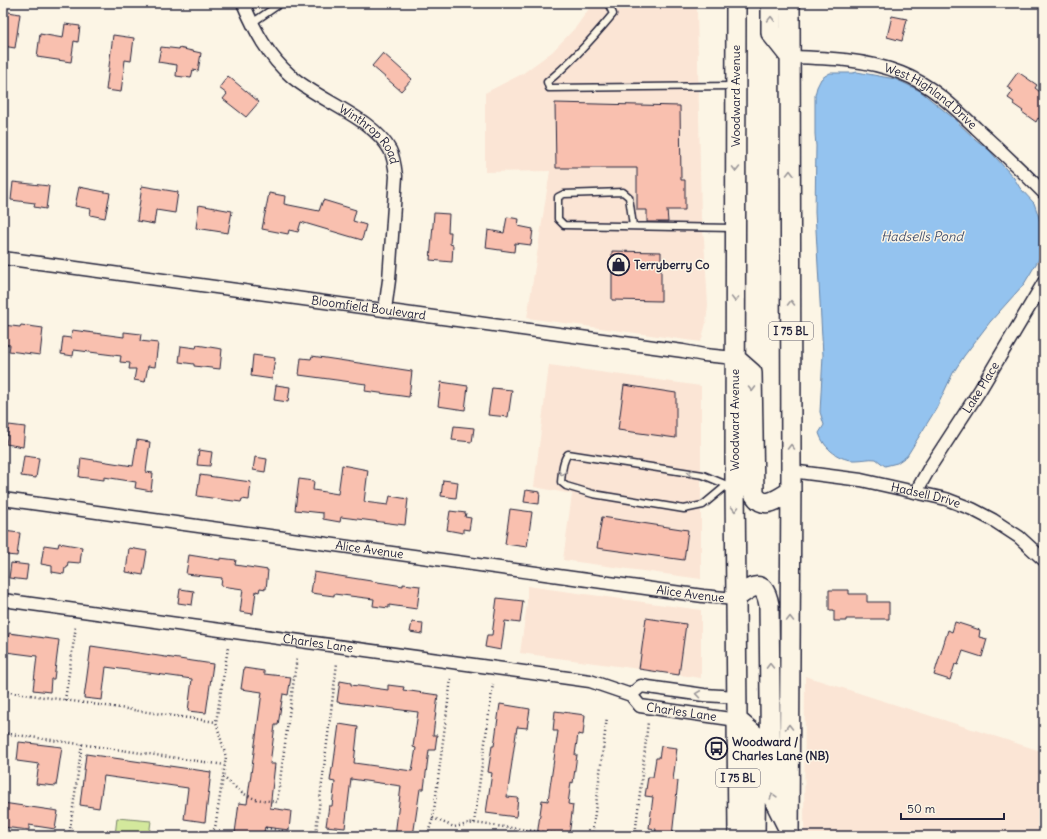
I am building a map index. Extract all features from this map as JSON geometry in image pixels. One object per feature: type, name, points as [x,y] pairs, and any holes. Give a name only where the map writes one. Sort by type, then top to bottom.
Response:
[{"type":"main road","name":"Woodward Avenue","points":[[736,3],[735,358],[752,373],[741,484],[735,599],[738,836]]},
{"type":"main road","points":[[771,3],[771,33],[790,57]]},
{"type":"main road","name":"I 75 BL","points":[[789,834],[791,491],[790,3]]},
{"type":"main road","points":[[741,484],[754,494],[758,500],[764,503],[771,503],[791,491]]},
{"type":"main road","points":[[735,599],[748,589],[756,586],[762,588],[768,594],[770,605],[771,794],[789,834]]},
{"type":"main road","points":[[737,720],[756,736],[755,836]]},
{"type":"street","name":"Winthrop Road","points":[[243,3],[267,50],[285,71],[300,84],[367,126],[382,139],[391,151],[394,159],[396,176],[389,280],[385,310]]},
{"type":"street","name":"West Highland Drive","points":[[790,57],[856,62],[892,70],[912,78],[931,89],[956,109],[1044,193]]},
{"type":"street","name":"Bloomfield Boulevard","points":[[3,258],[704,355],[735,358]]},
{"type":"street","name":"Lake Place","points":[[916,492],[930,467],[980,390],[1044,282]]},
{"type":"street","name":"Hadsell Drive","points":[[791,472],[861,480],[946,500],[981,513],[1012,532],[1044,560]]},
{"type":"street","name":"Alice Avenue","points":[[3,499],[703,596],[735,599]]},
{"type":"street","name":"Charles Lane","points":[[3,600],[590,681],[631,695],[640,706],[737,720]]},
{"type":"street","name":"Charles Lane","points":[[631,695],[641,686],[704,695],[737,697]]},
{"type":"lane","points":[[252,23],[281,3]]},
{"type":"lane","points":[[608,3],[614,14],[590,42],[561,71],[547,82],[549,88],[736,86]]},
{"type":"lane","points":[[633,226],[629,197],[623,192],[564,194],[558,197],[558,219],[564,225],[735,228]]},
{"type":"lane","points":[[568,454],[703,475],[741,484],[703,505],[684,509],[593,494],[566,486],[561,482],[565,456],[568,454]]},
{"type":"path","points":[[3,642],[7,617]]},
{"type":"path","points":[[65,700],[76,626]]},
{"type":"path","points":[[209,836],[215,828],[226,757],[216,722],[228,648]]},
{"type":"path","points":[[223,777],[242,793],[255,799],[277,802],[297,658]]},
{"type":"path","points":[[318,836],[316,831],[337,663]]},
{"type":"path","points":[[427,836],[433,818],[451,679]]},
{"type":"path","points":[[474,823],[492,684]]},
{"type":"path","points":[[3,691],[216,722]]},
{"type":"path","points":[[592,836],[607,717]]},
{"type":"path","points":[[636,836],[648,722]]},
{"type":"path","points":[[3,733],[225,765]]},
{"type":"path","points":[[69,836],[82,744]]},
{"type":"path","points":[[433,818],[454,827],[474,823],[573,836]]},
{"type":"path","points":[[265,836],[266,828],[285,831],[291,836],[316,831]]},
{"type":"path","points":[[209,836],[230,833],[247,836]]},
{"type":"shaded area","points":[[593,3],[691,3],[697,9],[701,218],[704,239],[708,305],[706,323],[701,342],[527,318],[550,171],[485,172],[485,93],[522,74],[552,52],[576,27]]},
{"type":"shaded area","points":[[549,365],[701,386],[701,579],[563,560],[572,494],[534,487]]},
{"type":"shaded area","points":[[527,586],[701,610],[701,678],[520,653],[527,604]]},
{"type":"shaded area","points":[[805,676],[1044,752],[1044,836],[804,836]]},
{"type":"green space","points":[[117,818],[151,821],[149,836],[115,836]]},
{"type":"water","name":"Hadsells Pond","points":[[857,72],[895,79],[906,84],[920,91],[952,117],[989,150],[1034,203],[1043,232],[1042,249],[1039,259],[1024,284],[990,322],[964,356],[953,373],[936,409],[907,456],[897,463],[885,466],[876,459],[850,460],[833,453],[821,439],[819,433],[824,425],[820,412],[823,355],[815,212],[815,95],[821,79],[830,73]]},
{"type":"building","points":[[3,11],[20,14],[15,48],[3,46]]},
{"type":"building","points":[[892,16],[907,19],[902,41],[887,37]]},
{"type":"building","points":[[65,24],[80,26],[78,42],[74,41],[71,62],[37,57],[40,34],[63,38]]},
{"type":"building","points":[[113,35],[134,38],[131,61],[125,60],[121,92],[106,90]]},
{"type":"building","points":[[161,47],[179,48],[201,53],[198,71],[193,70],[191,78],[176,76],[177,65],[158,62]]},
{"type":"building","points":[[383,53],[412,79],[401,91],[372,66]]},
{"type":"building","points":[[1018,72],[1037,85],[1035,88],[1044,95],[1044,122],[1038,118],[1036,122],[1022,112],[1023,111],[1013,104],[1014,102],[1008,98],[1013,91],[1007,87]]},
{"type":"building","points":[[228,76],[259,102],[246,117],[223,99],[227,94],[219,88]]},
{"type":"building","points":[[555,103],[680,106],[681,180],[685,180],[685,210],[667,210],[668,222],[647,222],[647,210],[637,210],[637,168],[556,168]]},
{"type":"building","points":[[13,182],[49,186],[46,209],[34,207],[35,203],[11,200]]},
{"type":"building","points":[[142,186],[178,192],[175,213],[156,210],[154,224],[137,221]]},
{"type":"building","points":[[79,187],[110,193],[105,218],[90,215],[91,209],[75,206]]},
{"type":"building","points":[[269,193],[285,196],[284,204],[319,211],[323,200],[356,210],[353,221],[366,225],[362,240],[301,222],[298,232],[289,230],[288,234],[262,229]]},
{"type":"building","points":[[199,205],[232,211],[228,233],[196,228]]},
{"type":"building","points":[[434,213],[449,214],[448,232],[451,232],[450,244],[453,245],[452,262],[430,260]]},
{"type":"building","points":[[507,217],[519,219],[518,226],[533,229],[531,245],[515,243],[514,252],[486,248],[488,230],[504,233]]},
{"type":"building","points":[[612,251],[661,252],[661,301],[612,300]]},
{"type":"building","points":[[3,325],[20,327],[21,325],[43,328],[40,355],[9,351],[10,345],[3,344]]},
{"type":"building","points":[[72,330],[124,337],[124,332],[141,334],[140,341],[158,343],[155,367],[148,366],[145,382],[134,380],[136,369],[129,369],[130,363],[120,362],[121,356],[74,350],[73,356],[61,354],[63,337],[71,338]]},
{"type":"building","points":[[197,345],[222,349],[220,369],[194,366],[194,364],[179,362],[181,346],[196,348]]},
{"type":"building","points":[[253,355],[275,358],[272,379],[251,376]]},
{"type":"building","points":[[312,356],[412,371],[409,397],[365,391],[366,384],[299,375],[301,358],[311,359]]},
{"type":"building","points":[[441,382],[468,386],[465,410],[438,406]]},
{"type":"building","points":[[276,385],[290,387],[288,402],[274,400]]},
{"type":"building","points":[[624,385],[676,393],[676,438],[618,430]]},
{"type":"building","points":[[492,388],[512,390],[508,417],[488,415]]},
{"type":"building","points":[[9,425],[25,427],[23,447],[6,444]]},
{"type":"building","points":[[454,426],[474,428],[472,442],[452,440]]},
{"type":"building","points":[[137,440],[150,442],[146,472],[153,473],[151,491],[135,488],[136,482],[104,477],[104,480],[79,477],[81,458],[133,466]]},
{"type":"building","points":[[199,450],[212,452],[210,466],[197,465]]},
{"type":"building","points":[[24,456],[39,458],[36,478],[21,476]]},
{"type":"building","points":[[255,457],[267,459],[265,472],[253,470]]},
{"type":"building","points":[[342,465],[368,470],[364,502],[388,505],[390,496],[408,499],[405,525],[341,517],[340,522],[323,519],[323,513],[295,510],[299,479],[314,481],[313,490],[338,494]]},
{"type":"building","points":[[200,475],[251,482],[249,500],[242,499],[241,502],[197,496]]},
{"type":"building","points":[[443,480],[458,482],[456,498],[441,496]]},
{"type":"building","points":[[526,490],[540,492],[539,504],[524,502]]},
{"type":"building","points":[[510,509],[532,512],[527,547],[505,544]]},
{"type":"building","points":[[450,511],[466,513],[465,517],[471,518],[469,530],[463,529],[463,533],[447,530]]},
{"type":"building","points":[[602,517],[688,530],[684,560],[597,548]]},
{"type":"building","points":[[3,531],[20,533],[17,556],[6,555],[6,550],[3,550]]},
{"type":"building","points":[[59,543],[82,547],[80,563],[68,562],[64,574],[52,572],[52,566],[41,564],[44,545],[58,547]]},
{"type":"building","points":[[129,548],[147,551],[143,575],[126,572]]},
{"type":"building","points":[[189,555],[220,560],[220,558],[236,560],[235,565],[268,570],[266,589],[260,588],[259,592],[256,591],[253,614],[240,612],[243,589],[221,586],[222,578],[186,574]]},
{"type":"building","points":[[11,563],[28,565],[26,580],[9,578]]},
{"type":"building","points":[[314,572],[403,586],[403,584],[420,586],[417,609],[389,605],[389,608],[373,606],[374,599],[311,593]]},
{"type":"building","points":[[180,589],[194,591],[192,605],[178,603]]},
{"type":"building","points":[[829,590],[849,590],[849,594],[867,594],[867,602],[889,602],[889,619],[846,619],[846,621],[834,621],[834,610],[829,610]]},
{"type":"building","points":[[497,598],[523,601],[520,623],[505,621],[501,650],[485,647],[487,635],[492,635]]},
{"type":"building","points":[[646,618],[686,624],[679,675],[639,669]]},
{"type":"building","points":[[412,622],[423,623],[422,634],[410,632]]},
{"type":"building","points":[[955,622],[980,630],[979,637],[987,639],[982,657],[963,651],[958,665],[955,664],[950,680],[934,675],[948,630],[952,632]]},
{"type":"building","points":[[9,633],[59,640],[54,679],[51,679],[50,692],[33,690],[37,656],[6,652]]},
{"type":"building","points":[[91,646],[213,664],[206,713],[188,711],[192,679],[106,667],[102,700],[84,698]]},
{"type":"building","points":[[244,668],[264,671],[264,674],[291,677],[288,695],[283,694],[278,725],[275,725],[270,764],[275,764],[270,808],[291,811],[289,830],[265,827],[263,836],[235,833],[239,803],[247,804],[262,692],[241,689]]},
{"type":"building","points":[[340,681],[351,683],[351,685],[388,690],[388,685],[404,687],[403,690],[438,695],[433,735],[437,735],[435,750],[429,750],[424,789],[420,789],[413,836],[395,836],[401,786],[351,779],[345,828],[326,826],[329,806],[332,806],[335,782],[330,781],[339,724],[358,727],[354,763],[412,771],[416,748],[413,747],[418,712],[337,702]]},
{"type":"building","points":[[500,704],[530,709],[527,728],[517,727],[507,797],[518,798],[516,817],[486,813],[492,773],[488,772],[492,746],[494,746]]},
{"type":"building","points":[[555,711],[585,715],[583,735],[578,734],[573,783],[571,782],[568,804],[573,805],[569,836],[537,836],[542,800],[548,801],[558,731],[553,731]]},
{"type":"building","points":[[19,742],[62,747],[56,786],[36,784],[39,764],[17,761]]},
{"type":"building","points":[[661,746],[677,748],[673,780],[678,781],[672,836],[655,836],[656,829],[649,828],[653,797],[645,796],[648,777],[653,777],[656,758],[659,758]]},
{"type":"building","points":[[86,754],[211,772],[205,822],[184,819],[188,788],[104,776],[99,808],[80,805]]},
{"type":"building","points":[[3,803],[58,811],[55,829],[29,825],[29,830],[3,827]]},
{"type":"place","name":"Terryberry Co","points":[[619,265]]},
{"type":"place","name":"Woodward / Charles Lane (NB)","points":[[717,749]]}]
